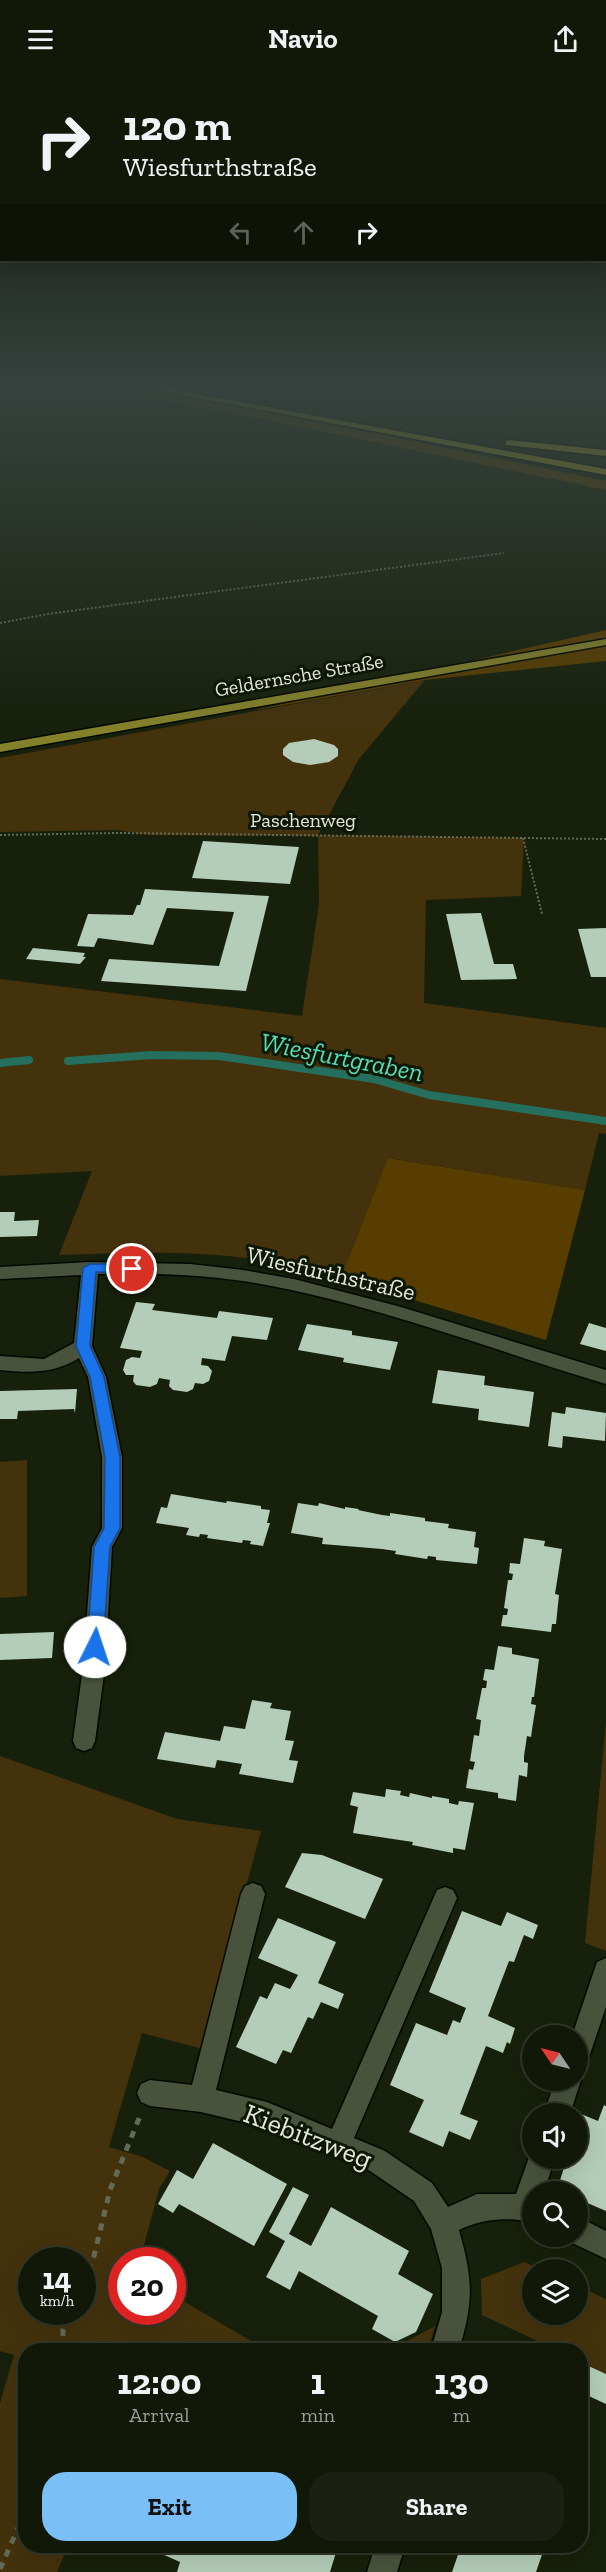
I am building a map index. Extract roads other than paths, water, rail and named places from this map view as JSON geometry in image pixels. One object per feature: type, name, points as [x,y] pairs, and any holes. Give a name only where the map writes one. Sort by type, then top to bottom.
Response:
[{"type":"main road","name":"Geldernsche Straße","points":[[0,748],[606,642]]},
{"type":"street","name":"Wiesfurthstraße","points":[[0,1273],[90,1268],[217,1272],[289,1283],[341,1295],[606,1377]]},
{"type":"street","points":[[84,1742],[94,1667],[102,1547],[112,1528],[112,1457],[97,1377],[83,1346],[90,1268]]},
{"type":"street","points":[[0,1363],[34,1367],[56,1365],[83,1346]]},
{"type":"street","points":[[201,2098],[253,1894]]},
{"type":"street","points":[[339,2143],[445,1898]]},
{"type":"street","points":[[588,2025],[606,1970]]},
{"type":"street","name":"Kiebitzweg","points":[[150,2093],[201,2098],[267,2115],[376,2160],[423,2192],[443,2223],[456,2268],[456,2312],[447,2343]]},
{"type":"street","points":[[443,2223],[477,2207],[522,2209]]},
{"type":"street","points":[[588,2236],[606,2245]]},
{"type":"street","points":[[382,2572],[388,2553]]},
{"type":"waterway","name":"Wiesfurtgraben","points":[[68,1061],[152,1055],[219,1056],[374,1079],[429,1095],[606,1121]]},
{"type":"waterway","name":"Wiesfurtgraben","points":[[0,1063],[29,1060]]}]
